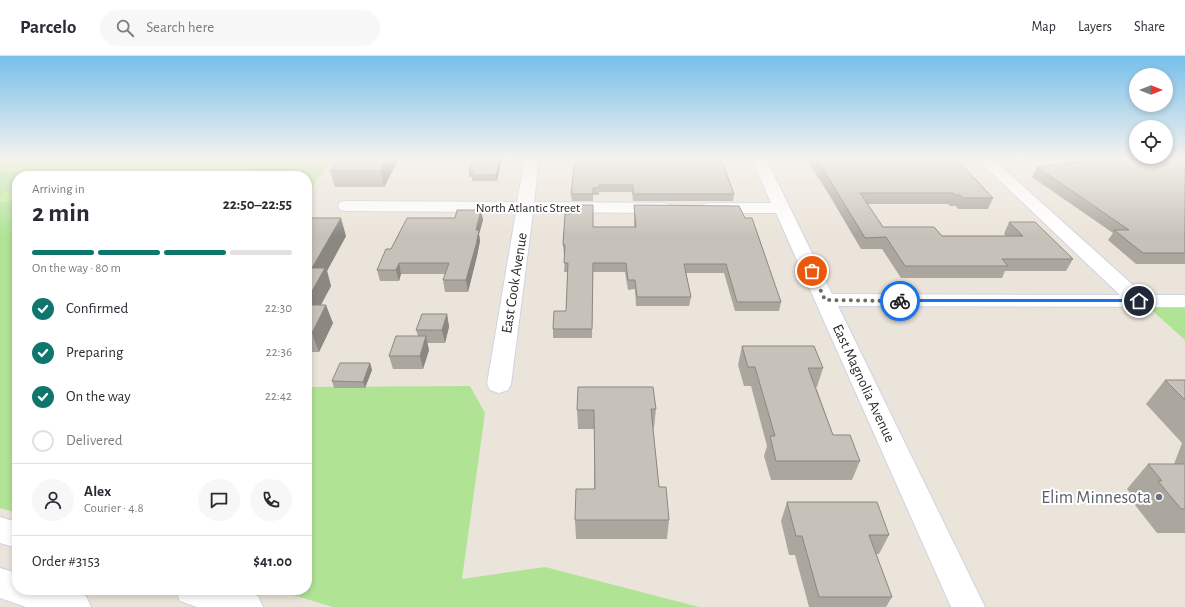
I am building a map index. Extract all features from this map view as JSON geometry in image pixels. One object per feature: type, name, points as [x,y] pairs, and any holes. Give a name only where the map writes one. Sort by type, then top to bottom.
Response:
[{"type":"street","name":"East Cook Avenue","points":[[499,384],[528,185]]},
{"type":"street","name":"East Magnolia Avenue","points":[[771,185],[968,607]]},
{"type":"street","points":[[1015,185],[1139,301]]},
{"type":"street","name":"North Atlantic Street","points":[[346,206],[782,208]]},
{"type":"street","points":[[825,300],[1185,301]]},
{"type":"street","points":[[0,530],[12,534]]},
{"type":"street","points":[[0,583],[12,587]]},
{"type":"street","points":[[37,595],[74,607]]},
{"type":"street","points":[[208,595],[246,607]]},
{"type":"green space","points":[[0,185],[12,185],[12,512],[0,508]]},
{"type":"green space","points":[[12,189],[12,202],[0,202],[0,197]]},
{"type":"green space","points":[[1145,304],[1185,304],[1185,340]]},
{"type":"green space","points":[[470,386],[485,413],[462,579],[545,567],[699,607],[333,607],[293,595],[312,595],[312,387]]},
{"type":"building","points":[[572,185],[731,185],[734,194],[633,194],[633,185],[599,185],[599,188],[593,188],[593,194],[571,194]]},
{"type":"building","points":[[833,185],[980,185],[993,198],[963,198],[960,195],[954,195],[953,193],[860,193],[883,227],[934,227],[942,236],[1023,236],[1009,222],[1035,222],[1073,259],[1002,259],[1008,266],[905,266],[886,237],[865,238]]},
{"type":"building","points":[[1063,185],[1185,185],[1185,253],[1143,253],[1114,230],[1129,230]]},
{"type":"building","points":[[571,205],[593,205],[593,227],[636,227],[634,205],[739,206],[745,218],[752,218],[781,302],[737,302],[726,264],[684,264],[691,297],[637,297],[635,280],[628,280],[626,263],[593,263],[592,329],[553,329],[554,311],[566,311],[568,263],[564,263],[565,245],[563,245],[565,214],[570,214]]},
{"type":"building","points":[[457,210],[481,210],[476,230],[479,230],[476,245],[466,280],[443,280],[449,263],[399,263],[396,270],[377,270],[386,249],[391,249],[407,218],[455,218]]},
{"type":"building","points":[[312,218],[341,218],[312,268]]},
{"type":"building","points":[[312,268],[325,268],[312,291]]},
{"type":"building","points":[[312,305],[326,305],[312,333]]},
{"type":"building","points":[[422,314],[447,314],[442,330],[416,330]]},
{"type":"building","points":[[396,336],[426,336],[420,356],[389,356]]},
{"type":"building","points":[[742,346],[814,346],[823,368],[808,368],[833,435],[850,435],[860,461],[776,461],[770,436],[775,436],[755,367],[748,367]]},
{"type":"building","points":[[340,363],[370,363],[363,382],[332,381]]},
{"type":"building","points":[[1165,380],[1185,380],[1185,400]]},
{"type":"building","points":[[578,387],[653,387],[656,409],[651,409],[659,487],[666,487],[669,520],[575,520],[576,489],[595,489],[594,410],[577,410]]},
{"type":"building","points":[[1148,464],[1185,464],[1185,509],[1181,509],[1158,481],[1162,481]]},
{"type":"building","points":[[787,502],[877,502],[889,535],[869,535],[892,597],[819,597],[802,536],[796,536]]},
{"type":"way so far","points":[[812,271],[825,300],[900,301]]},
{"type":"place","name":"Elim Minnesota","points":[[1159,497]]},
{"type":"route","points":[[900,301],[1139,301]]}]
